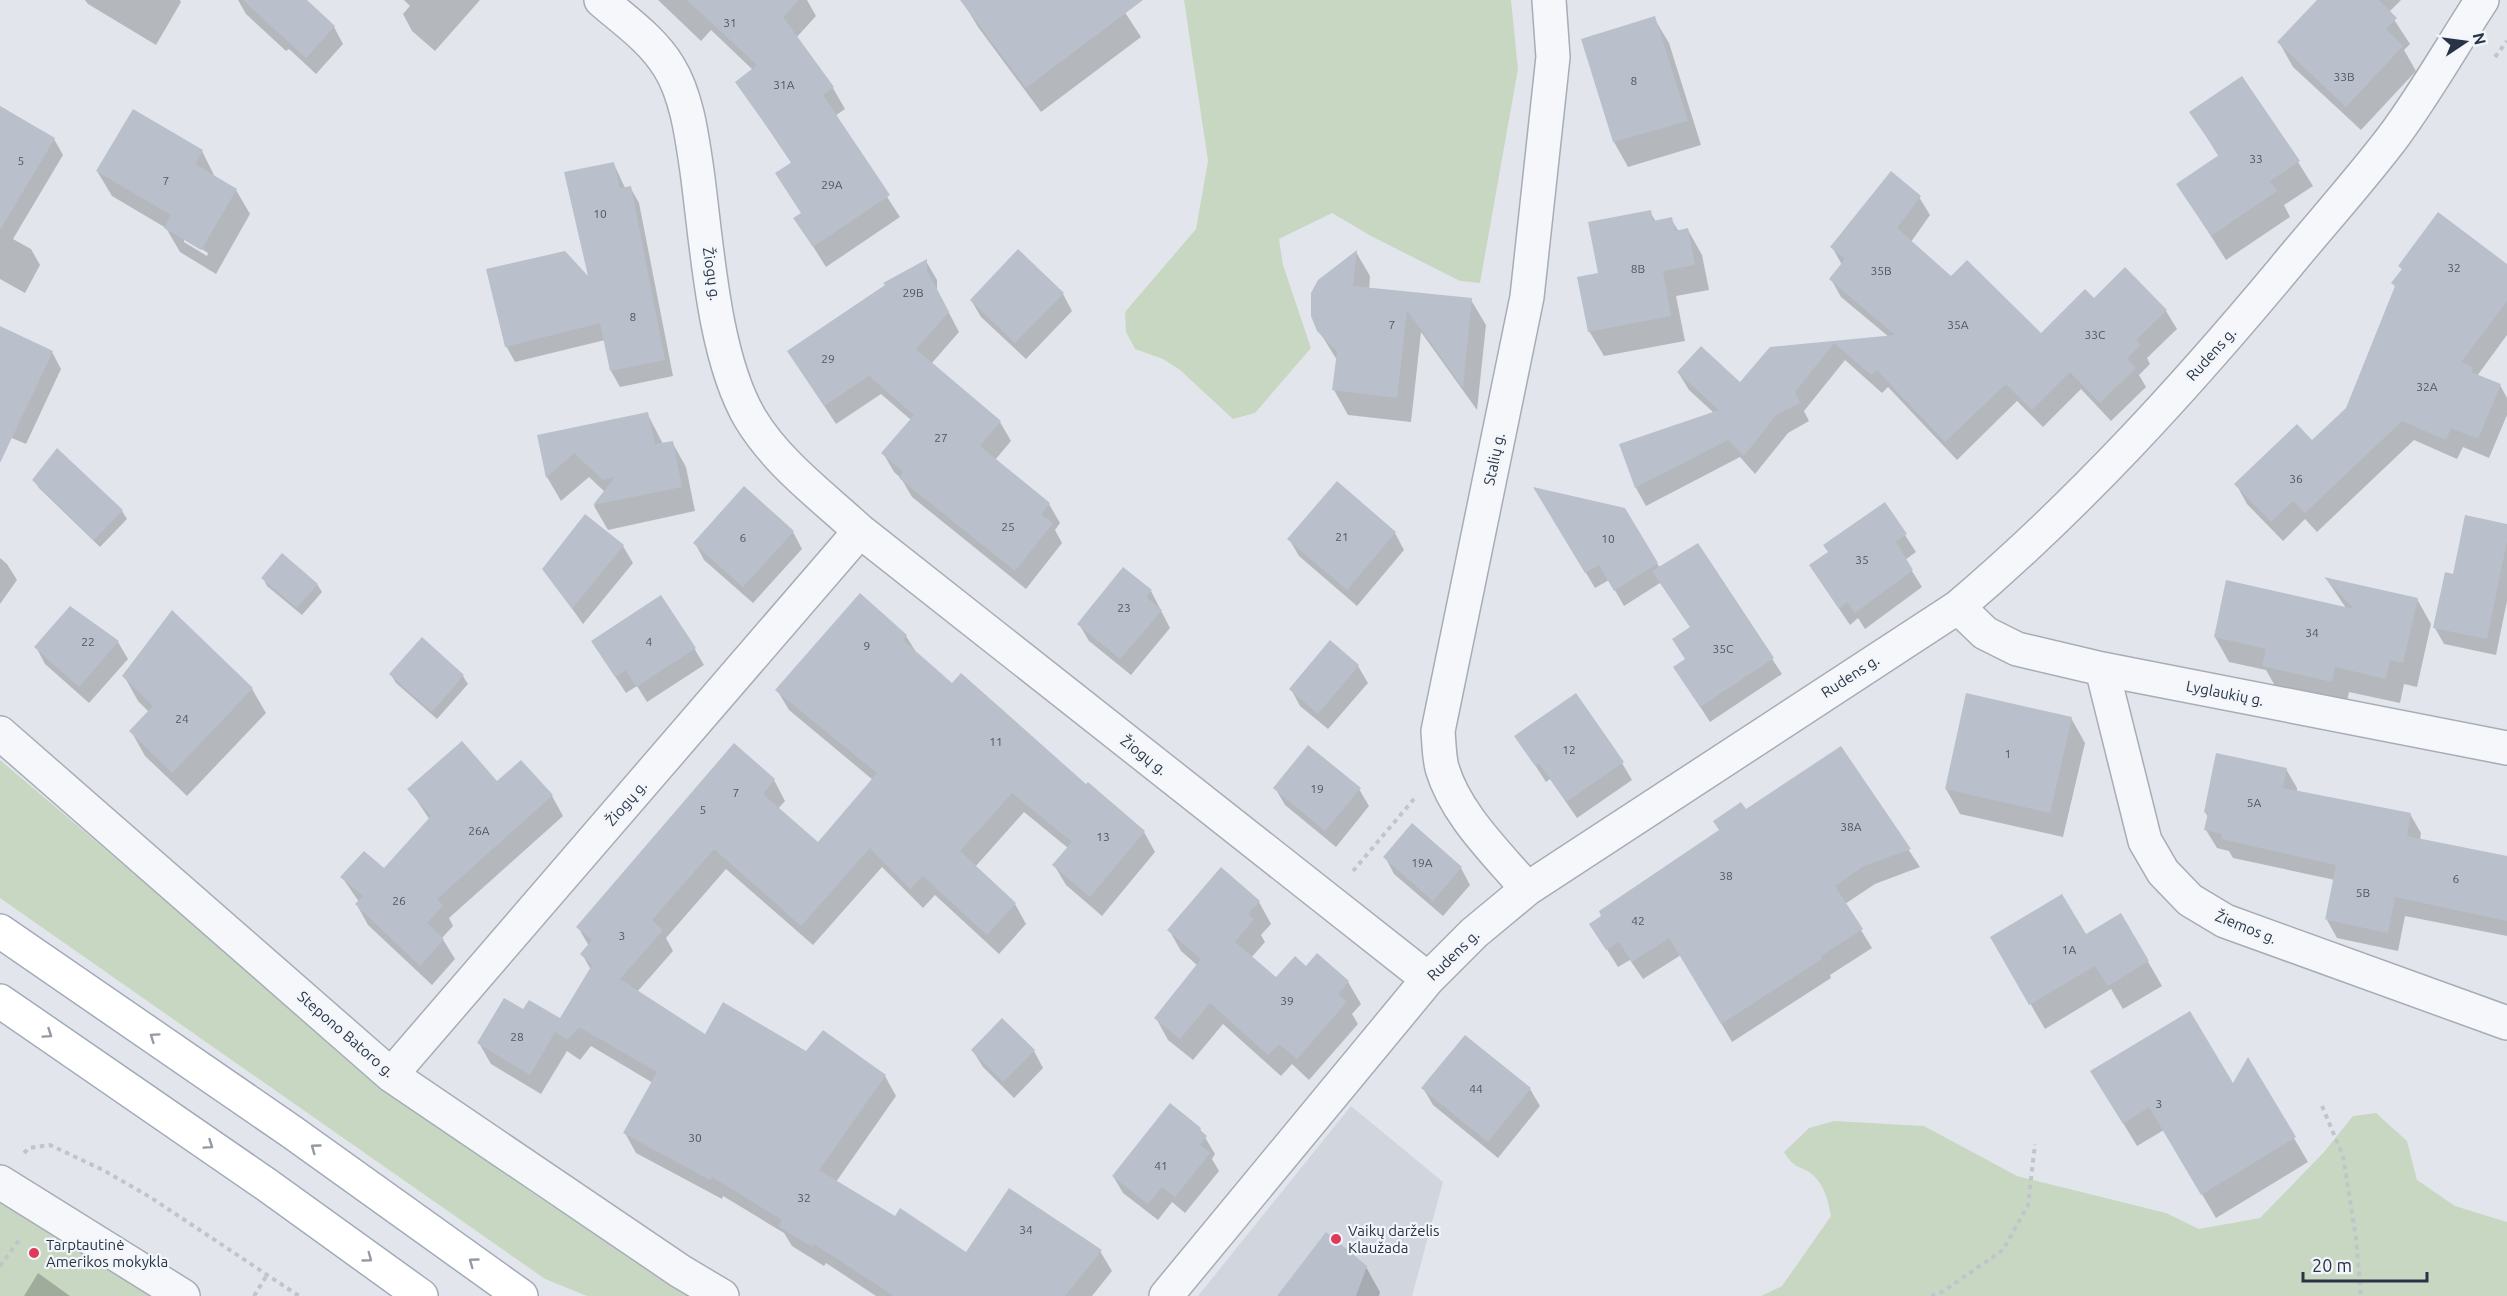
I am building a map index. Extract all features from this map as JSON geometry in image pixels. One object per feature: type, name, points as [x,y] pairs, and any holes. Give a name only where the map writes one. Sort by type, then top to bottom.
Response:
[{"type":"main road","points":[[0,931],[292,1132],[520,1296]]},
{"type":"main road","points":[[0,1001],[267,1185],[421,1296]]},
{"type":"street","name":"Žiogų g.","points":[[601,0],[653,45],[670,68],[684,104],[692,140],[719,323],[731,375],[750,417],[773,452],[860,531],[1428,979]]},
{"type":"street","name":"Stalių g.","points":[[1527,889],[1467,818],[1441,766],[1438,731],[1527,297],[1553,57],[1549,0]]},
{"type":"street","name":"Rudens g.","points":[[1166,1296],[1428,979],[1474,933],[1527,889],[1958,607],[2011,562],[2066,509],[2114,460],[2243,318],[2393,137],[2482,0]]},
{"type":"street","name":"Žiogų g.","points":[[392,1075],[860,531]]},
{"type":"street","name":"Lyglaukių g.","points":[[1958,607],[1985,633],[2017,649],[2102,669],[2507,748]]},
{"type":"street","name":"Žiemos g.","points":[[2102,669],[2145,841],[2163,872],[2190,900],[2224,921],[2507,1023]]},
{"type":"street","name":"Stepono Batoro g.","points":[[0,733],[392,1075],[680,1271],[722,1296]]},
{"type":"street","points":[[0,1182],[183,1296]]},
{"type":"path","points":[[1328,900],[1441,766]]},
{"type":"path","points":[[2322,1106],[2343,1156],[2356,1238],[2361,1296]]},
{"type":"path","points":[[1931,1296],[1942,1292],[2003,1250],[2028,1205],[2035,1144]]},
{"type":"path","points":[[21,1155],[28,1148],[50,1145],[72,1155],[150,1197],[299,1296]]},
{"type":"path","points":[[254,1296],[267,1275]]},
{"type":"shaded area","name":"Vaikų darželis Klaužada","points":[[1351,1106],[1443,1182],[1412,1296],[1198,1296]]},
{"type":"green space","points":[[1184,0],[1511,0],[1518,69],[1480,283],[1460,281],[1371,236],[1332,213],[1279,239],[1283,265],[1311,348],[1255,413],[1233,419],[1180,370],[1163,359],[1135,349],[1126,332],[1125,312],[1196,229],[1208,161]]},
{"type":"green space","points":[[0,760],[370,1074],[534,1194],[692,1296],[587,1296],[545,1279],[0,898]]},
{"type":"green space","points":[[2376,1113],[2407,1141],[2417,1180],[2455,1206],[2507,1222],[2507,1296],[1761,1296],[1782,1286],[1831,1216],[1826,1194],[1818,1180],[1795,1165],[1784,1152],[1809,1128],[1834,1121],[1924,1126],[2017,1176],[2166,1213],[2199,1229],[2260,1218],[2324,1152],[2353,1116]]},
{"type":"green space","points":[[0,1182],[173,1296],[0,1296]]},
{"type":"building","points":[[243,0],[307,0],[335,26],[306,58]]},
{"type":"building","points":[[687,0],[799,0],[783,17],[834,87],[823,95],[890,195],[813,247],[793,218],[801,213],[775,173],[792,162],[735,82],[757,65]]},
{"type":"building","points":[[960,0],[1143,0],[1026,88]]},
{"type":"building","points":[[2317,0],[2379,0],[2397,18],[2386,29],[2403,46],[2346,107],[2277,42]]},
{"type":"building","points":[[1655,16],[1688,121],[1613,142],[1581,39]]},
{"type":"building","points":[[2242,76],[2300,161],[2270,181],[2277,191],[2211,236],[2176,184],[2219,155],[2189,112]]},
{"type":"building","points":[[0,106],[55,138],[0,230]]},
{"type":"building","points":[[133,109],[203,150],[195,164],[237,189],[201,250],[164,228],[171,215],[96,171]]},
{"type":"building","points":[[614,162],[620,188],[631,186],[665,360],[610,371],[600,323],[505,347],[486,269],[565,251],[588,276],[564,172]]},
{"type":"building","points":[[1891,171],[1921,196],[1897,228],[1951,276],[1967,260],[2041,333],[2085,289],[2094,298],[2125,267],[2167,310],[2136,340],[2141,345],[2127,358],[2136,368],[2100,403],[2070,372],[2032,410],[2006,384],[1945,442],[1877,370],[1871,375],[1834,343],[1795,392],[1800,403],[1777,414],[1744,456],[1728,440],[1635,488],[1619,444],[1719,410],[1677,372],[1701,346],[1740,382],[1770,347],[1895,335],[1829,279],[1845,259],[1830,247]]},
{"type":"building","points":[[1651,210],[1653,221],[1672,217],[1675,231],[1688,228],[1695,265],[1663,271],[1671,316],[1588,332],[1577,277],[1598,273],[1588,222]]},
{"type":"building","points":[[2438,212],[2507,264],[2507,301],[2461,362],[2473,367],[2471,372],[2501,384],[2478,439],[2451,428],[2446,440],[2402,421],[2305,513],[2293,501],[2271,522],[2234,484],[2297,424],[2312,440],[2346,408],[2395,286],[2391,283],[2402,269],[2398,266]]},
{"type":"building","points":[[1018,249],[1064,293],[1015,343],[970,300]]},
{"type":"building","points":[[1357,250],[1353,286],[1472,298],[1463,388],[1407,310],[1397,398],[1332,390],[1337,352],[1317,331],[1311,316],[1311,293],[1318,280]]},
{"type":"building","points":[[927,259],[927,270],[949,312],[916,349],[1001,421],[980,446],[1050,503],[1041,514],[1053,523],[1015,571],[899,478],[903,472],[881,453],[914,415],[869,376],[824,406],[787,351],[885,285],[883,283]]},
{"type":"building","points":[[0,326],[53,351],[0,463]]},
{"type":"building","points":[[648,412],[655,444],[673,441],[682,487],[593,505],[615,477],[603,480],[574,453],[546,478],[537,435]]},
{"type":"building","points":[[57,448],[123,510],[94,540],[32,480]]},
{"type":"building","points":[[1337,481],[1396,532],[1347,590],[1287,539]]},
{"type":"building","points":[[744,486],[794,531],[743,587],[693,543]]},
{"type":"building","points":[[1533,487],[1625,508],[1658,563],[1614,591],[1599,565],[1585,573]]},
{"type":"building","points":[[1885,502],[1907,534],[1896,542],[1913,570],[1855,613],[1847,602],[1839,609],[1809,565],[1828,552],[1823,545]]},
{"type":"building","points":[[585,514],[624,545],[572,609],[542,569]]},
{"type":"building","points":[[2465,515],[2507,524],[2507,541],[2487,639],[2433,628],[2445,572],[2453,574]]},
{"type":"building","points":[[1698,543],[1774,658],[1700,707],[1673,667],[1685,659],[1672,639],[1690,627],[1652,571]]},
{"type":"building","points":[[282,553],[318,584],[297,608],[261,578]]},
{"type":"building","points":[[1123,567],[1152,590],[1146,597],[1162,610],[1120,659],[1077,624]]},
{"type":"building","points":[[2324,577],[2418,598],[2403,663],[2390,660],[2386,679],[2335,667],[2332,682],[2262,666],[2266,649],[2214,637],[2226,580],[2354,609]]},
{"type":"building","points":[[860,593],[907,635],[903,640],[952,683],[961,673],[1086,784],[1088,782],[1145,831],[1090,897],[1052,865],[1072,842],[1012,793],[960,851],[1016,903],[987,935],[923,876],[910,889],[870,848],[801,926],[714,849],[652,920],[663,930],[620,979],[705,1034],[723,1002],[806,1051],[823,1030],[886,1075],[819,1170],[895,1216],[900,1208],[966,1252],[1009,1188],[1102,1250],[1065,1296],[894,1296],[814,1244],[812,1247],[778,1226],[782,1220],[712,1177],[710,1180],[623,1133],[657,1072],[579,1027],[568,1040],[555,1032],[530,1075],[477,1043],[504,998],[523,1009],[529,1000],[560,1018],[592,965],[580,954],[592,940],[576,927],[734,743],[775,779],[763,794],[818,842],[877,773],[775,690]]},
{"type":"building","points":[[661,595],[696,648],[636,687],[626,670],[615,677],[591,641]]},
{"type":"building","points":[[70,606],[119,641],[79,687],[34,647]]},
{"type":"building","points":[[172,610],[253,688],[172,773],[129,731],[153,706],[122,676]]},
{"type":"building","points":[[422,637],[464,675],[432,712],[389,674]]},
{"type":"building","points":[[1330,640],[1359,665],[1318,714],[1289,689]]},
{"type":"building","points":[[1576,693],[1624,762],[1566,802],[1539,763],[1535,766],[1514,736]]},
{"type":"building","points":[[1966,693],[2072,717],[2050,813],[1945,789]]},
{"type":"building","points":[[462,741],[497,781],[521,760],[553,795],[437,899],[443,905],[427,923],[444,939],[420,966],[355,904],[363,896],[340,877],[364,851],[384,868],[431,816],[407,789]]},
{"type":"building","points":[[1308,745],[1361,788],[1325,831],[1273,788]]},
{"type":"building","points":[[1841,746],[1911,849],[1864,866],[1835,886],[1863,929],[1821,956],[1822,959],[1721,1024],[1669,938],[1632,962],[1619,942],[1606,950],[1589,924],[1601,916],[1599,911],[1719,830],[1713,821],[1741,802],[1746,809]]},
{"type":"building","points":[[2216,753],[2287,768],[2283,788],[2411,813],[2407,836],[2507,856],[2507,921],[2395,897],[2388,933],[2327,920],[2329,918],[2325,920],[2336,865],[2221,839],[2222,834],[2204,830],[2208,813],[2204,812]]},
{"type":"building","points":[[1412,823],[1462,867],[1433,901],[1383,857]]},
{"type":"building","points":[[1221,867],[1260,901],[1248,914],[1254,919],[1235,942],[1276,977],[1295,956],[1306,966],[1317,953],[1349,981],[1338,994],[1347,1002],[1297,1059],[1279,1044],[1268,1055],[1210,1003],[1180,1039],[1154,1018],[1201,959],[1167,930]]},
{"type":"building","points":[[2062,894],[2086,934],[2121,913],[2149,961],[2108,986],[2095,966],[2029,1005],[1990,937]]},
{"type":"building","points":[[2190,1011],[2233,1083],[2248,1057],[2296,1137],[2201,1195],[2149,1107],[2123,1124],[2090,1071]]},
{"type":"building","points":[[1002,1018],[1035,1050],[1003,1082],[971,1050]]},
{"type":"building","points":[[1465,1035],[1531,1088],[1488,1142],[1421,1088]]},
{"type":"building","points":[[1170,1103],[1201,1128],[1200,1130],[1207,1136],[1200,1145],[1210,1153],[1175,1197],[1162,1187],[1148,1204],[1112,1176]]},
{"type":"building","points":[[1326,1232],[1367,1266],[1356,1296],[1277,1296]]},
{"type":"place","name":"Vaikų darželis Klaužada","points":[[1336,1239]]},
{"type":"place","name":"Tarptautinė Amerikos mokykla","points":[[34,1253]]}]
